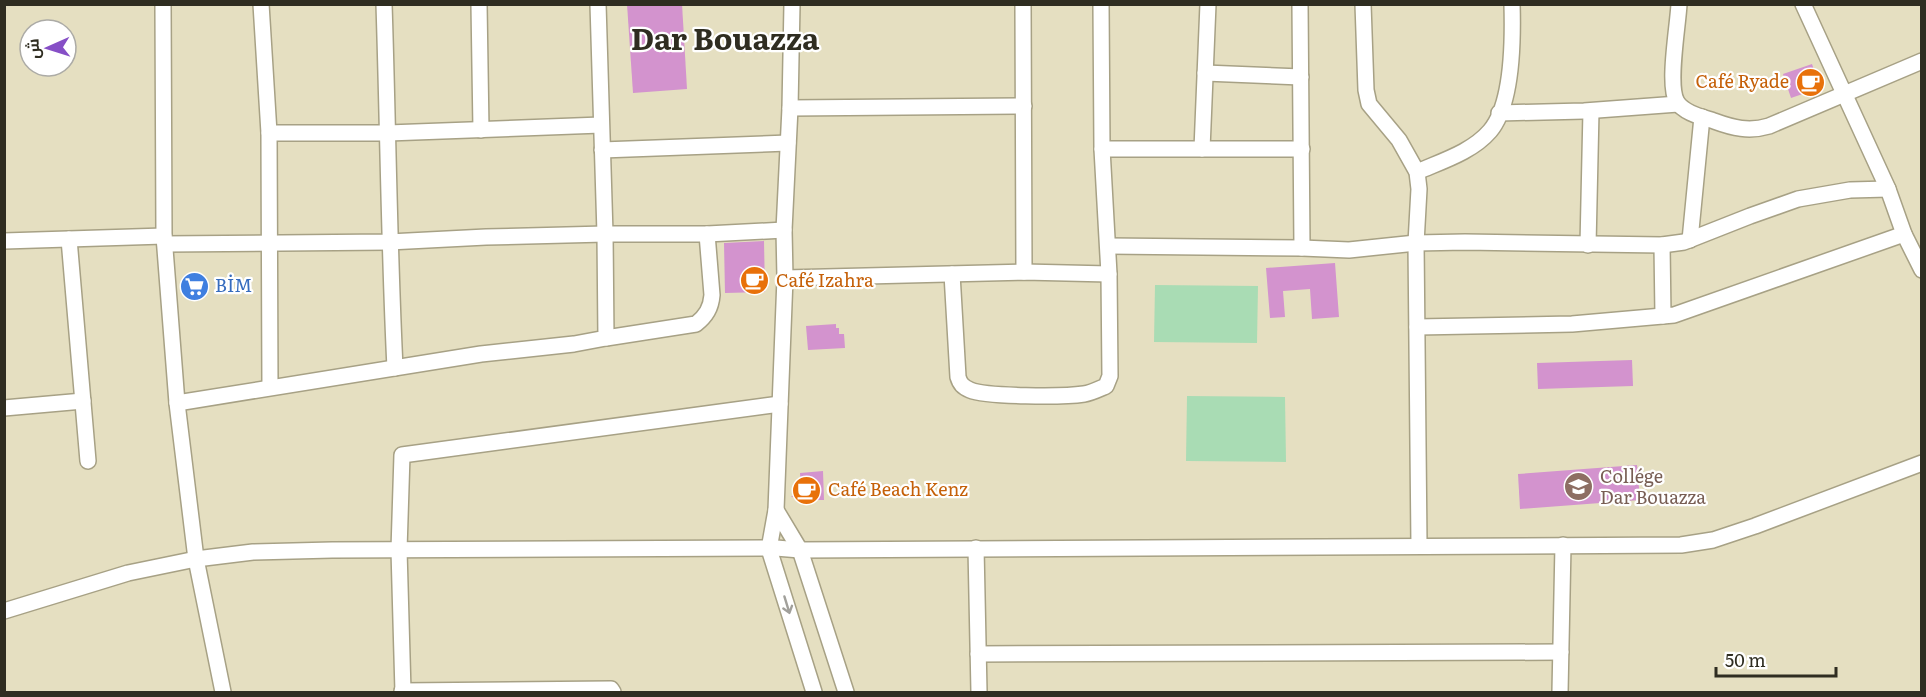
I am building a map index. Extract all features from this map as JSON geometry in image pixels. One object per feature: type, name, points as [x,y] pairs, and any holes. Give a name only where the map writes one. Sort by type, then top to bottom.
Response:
[{"type":"street","points":[[163,4],[165,240],[177,403],[196,559],[223,693]]},
{"type":"street","points":[[261,4],[269,133],[270,387]]},
{"type":"street","points":[[384,4],[388,133],[388,242],[395,368]]},
{"type":"street","points":[[479,4],[481,130]]},
{"type":"street","points":[[598,4],[606,338]]},
{"type":"street","points":[[792,4],[776,510],[769,549],[814,693]]},
{"type":"street","points":[[1023,4],[1024,272]]},
{"type":"street","points":[[952,274],[959,383],[973,391],[1040,395],[1083,394],[1106,386],[1110,376],[1109,274],[1102,149],[1101,4]]},
{"type":"street","points":[[1202,149],[1208,4]]},
{"type":"street","points":[[1300,4],[1302,248]]},
{"type":"street","points":[[1363,4],[1366,90],[1369,104],[1399,140],[1417,172],[1419,189],[1416,243],[1419,545]]},
{"type":"street","points":[[1417,172],[1467,150],[1490,131],[1505,96],[1513,40],[1512,4]]},
{"type":"street","points":[[1678,4],[1673,90],[1678,104]]},
{"type":"street","points":[[1803,4],[1888,189],[1904,234],[1918,252],[1922,270]]},
{"type":"street","points":[[1499,113],[1591,111],[1678,104],[1702,117],[1734,128],[1758,129],[1922,61]]},
{"type":"street","points":[[1205,74],[1301,78]]},
{"type":"street","points":[[790,108],[1024,106]]},
{"type":"street","points":[[1588,245],[1591,111]]},
{"type":"street","points":[[1689,240],[1702,117]]},
{"type":"street","points":[[269,133],[388,133],[601,125]]},
{"type":"street","points":[[602,150],[788,143]]},
{"type":"street","points":[[1102,149],[1302,149]]},
{"type":"street","points":[[1108,246],[1349,250],[1416,243],[1465,242],[1662,245],[1689,240],[1798,199],[1850,190],[1888,189]]},
{"type":"street","points":[[4,241],[69,239],[268,243],[388,242],[784,230]]},
{"type":"street","points":[[177,403],[481,354],[574,344],[696,324],[705,317],[712,295],[707,234]]},
{"type":"street","points":[[1417,327],[1572,324],[1674,315],[1904,234]]},
{"type":"street","points":[[69,239],[88,461]]},
{"type":"street","points":[[1662,245],[1663,316]]},
{"type":"street","points":[[785,278],[1024,272],[1109,274]]},
{"type":"street","points":[[4,408],[83,400]]},
{"type":"street","points":[[613,693],[611,688],[402,692],[399,550],[402,455],[780,404]]},
{"type":"street","points":[[4,611],[128,573],[196,559],[253,552],[1681,545],[1713,540],[1922,463]]},
{"type":"street","points":[[776,510],[800,550],[846,693]]},
{"type":"street","points":[[1560,693],[1563,545]]},
{"type":"street","points":[[976,548],[979,693]]},
{"type":"street","points":[[978,654],[1561,652]]},
{"type":"green space","points":[[1155,285],[1258,286],[1257,343],[1154,342]]},
{"type":"green space","points":[[1187,396],[1285,397],[1286,462],[1186,461]]},
{"type":"building","points":[[627,4],[682,4],[687,89],[633,93]]},
{"type":"building","points":[[1812,64],[1820,88],[1791,98],[1783,74]]},
{"type":"building","points":[[764,241],[765,292],[725,293],[724,243]]},
{"type":"building","points":[[1335,263],[1339,317],[1312,319],[1310,289],[1283,291],[1285,317],[1270,318],[1266,268]]},
{"type":"building","points":[[836,324],[839,334],[844,334],[845,348],[808,350],[806,326]]},
{"type":"building","points":[[1632,360],[1633,386],[1538,389],[1537,363]]},
{"type":"building","name":"Collége Dar Bouazza","points":[[1637,465],[1640,500],[1520,509],[1518,474]]},
{"type":"building","points":[[823,471],[824,500],[791,497],[801,488],[800,473]]},
{"type":"place","name":"Café Ryade","points":[[1810,82]]},
{"type":"place","name":"Café Izahra","points":[[755,281]]},
{"type":"place","name":"BİM","points":[[194,286]]},
{"type":"place","name":"Collége Dar Bouazza","points":[[1579,487]]},
{"type":"place","name":"Café Beach Kenz","points":[[807,490]]},
{"type":"district","name":"Dar Bouazza","points":[[725,40]]}]
